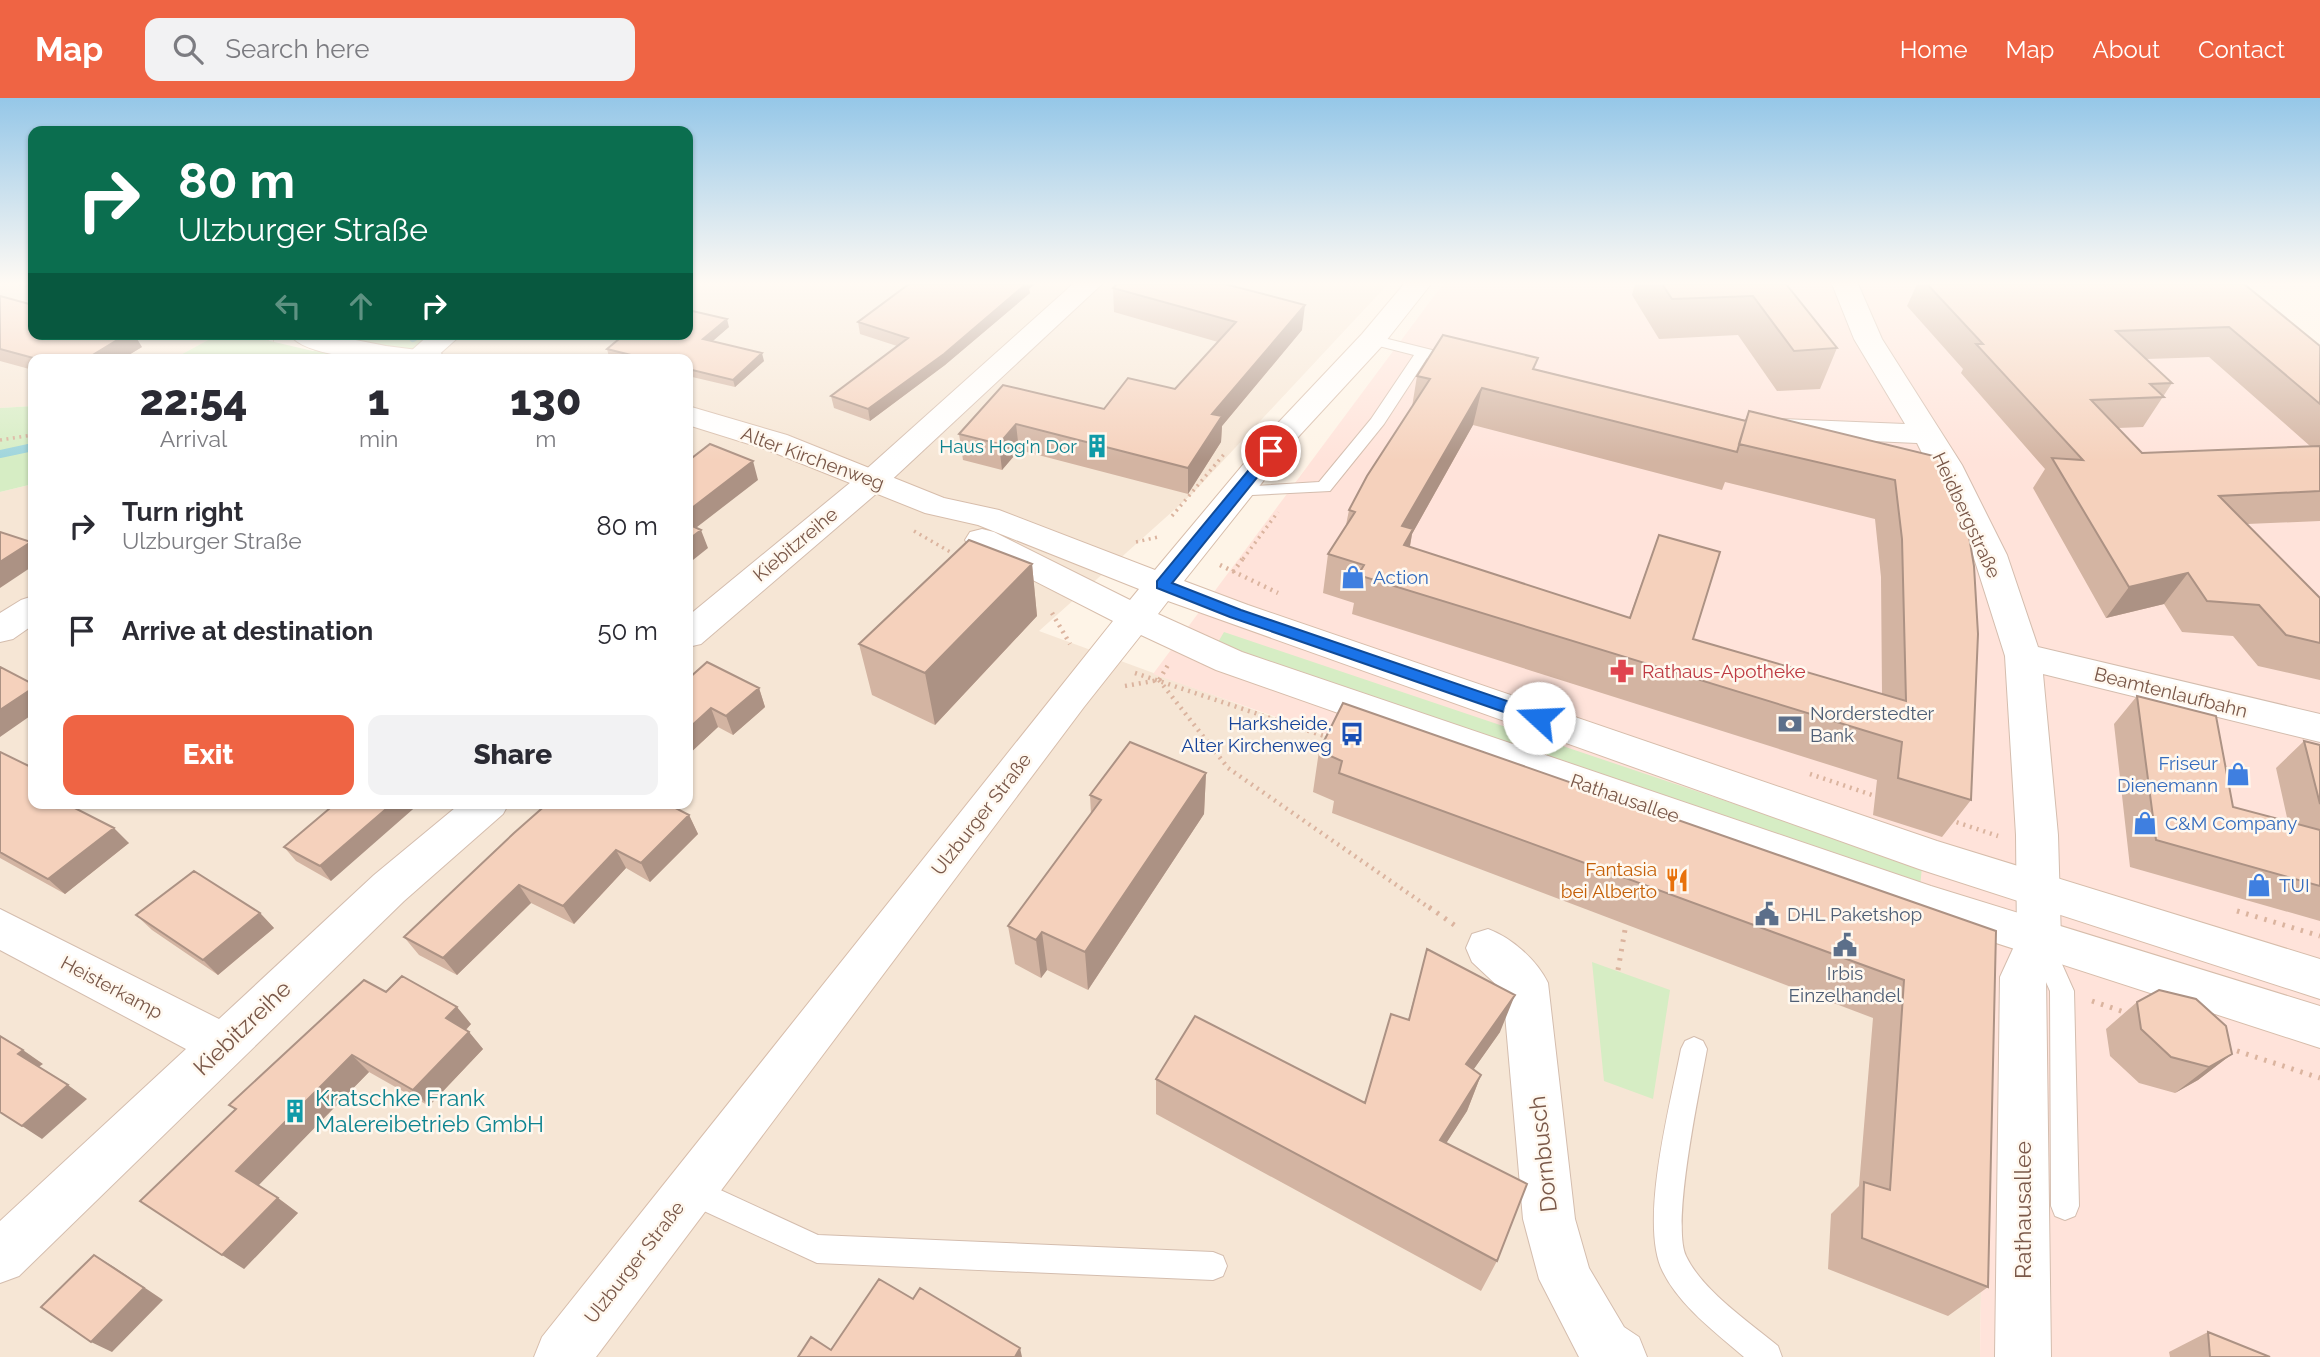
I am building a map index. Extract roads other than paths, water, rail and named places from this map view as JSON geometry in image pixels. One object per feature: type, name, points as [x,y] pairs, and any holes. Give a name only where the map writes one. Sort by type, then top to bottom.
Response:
[{"type":"main road","points":[[326,343],[385,354]]},
{"type":"main road","points":[[392,343],[417,354]]},
{"type":"main road","name":"Kiebitzreihe","points":[[693,631],[873,480],[1024,343]]},
{"type":"main road","name":"Ulzburger Straße","points":[[562,1357],[1071,697],[1288,430],[1369,343]]},
{"type":"main road","name":"Heidbergstraße","points":[[1870,343],[1946,465],[1990,555],[2023,656],[2038,891]]},
{"type":"main road","name":"Alter Kirchenweg","points":[[693,417],[776,442],[936,506],[987,517],[1163,584]]},
{"type":"main road","points":[[1750,425],[1812,431],[1926,434]]},
{"type":"main road","name":"Alter Kirchenweg","points":[[936,506],[967,533],[1136,617]]},
{"type":"main road","points":[[1163,584],[1235,614],[1934,857],[2320,979]]},
{"type":"main road","points":[[0,630],[28,611]]},
{"type":"main road","name":"Rathausallee","points":[[1136,617],[1229,661],[2039,940],[2320,1027]]},
{"type":"main road","name":"Beamtenlaufbahn","points":[[2023,656],[2320,728]]},
{"type":"main road","name":"Kiebitzreihe","points":[[0,1257],[389,888],[482,809]]},
{"type":"main road","name":"Rathausallee","points":[[2023,1357],[2024,977],[2039,940],[2038,891]]},
{"type":"main road","name":"Heisterkamp","points":[[0,928],[225,1046]]},
{"type":"main road","name":"Dornbusch","points":[[1488,948],[1525,983],[1549,1219],[1566,1279],[1604,1347],[1619,1357]]},
{"type":"lane","points":[[1384,343],[1451,359]]},
{"type":"lane","points":[[1238,492],[1324,487],[1378,421],[1409,370],[1424,352]]},
{"type":"lane","points":[[2039,940],[2062,991],[2065,1206]]},
{"type":"lane","points":[[1694,1049],[1667,1214],[1671,1259],[1700,1297],[1767,1357]]},
{"type":"lane","points":[[691,1190],[817,1249],[1213,1266]]},
{"type":"waterway","points":[[0,454],[28,448]]},
{"type":"place","name":"Haus Hog'n Dor","points":[[1097,446]]},
{"type":"place","name":"Action","points":[[1353,577]]},
{"type":"place","name":"Rathaus-Apotheke","points":[[1622,671]]},
{"type":"place","name":"Norderstedter Bank","points":[[1790,724]]},
{"type":"place","name":"Harksheide, Alter Kirchenweg","points":[[1352,734]]},
{"type":"place","name":"Friseur Dienemann","points":[[2238,774]]},
{"type":"place","name":"C&M Company","points":[[2145,823]]},
{"type":"place","name":"Fantasia bei Alberto","points":[[1677,880]]},
{"type":"place","name":"TUI","points":[[2259,885]]},
{"type":"place","name":"DHL Paketshop","points":[[1767,914]]},
{"type":"place","name":"Irbis Einzelhandel","points":[[1845,945]]},
{"type":"place","name":"Kratschke Frank Malereibetrieb GmbH","points":[[295,1111]]}]
